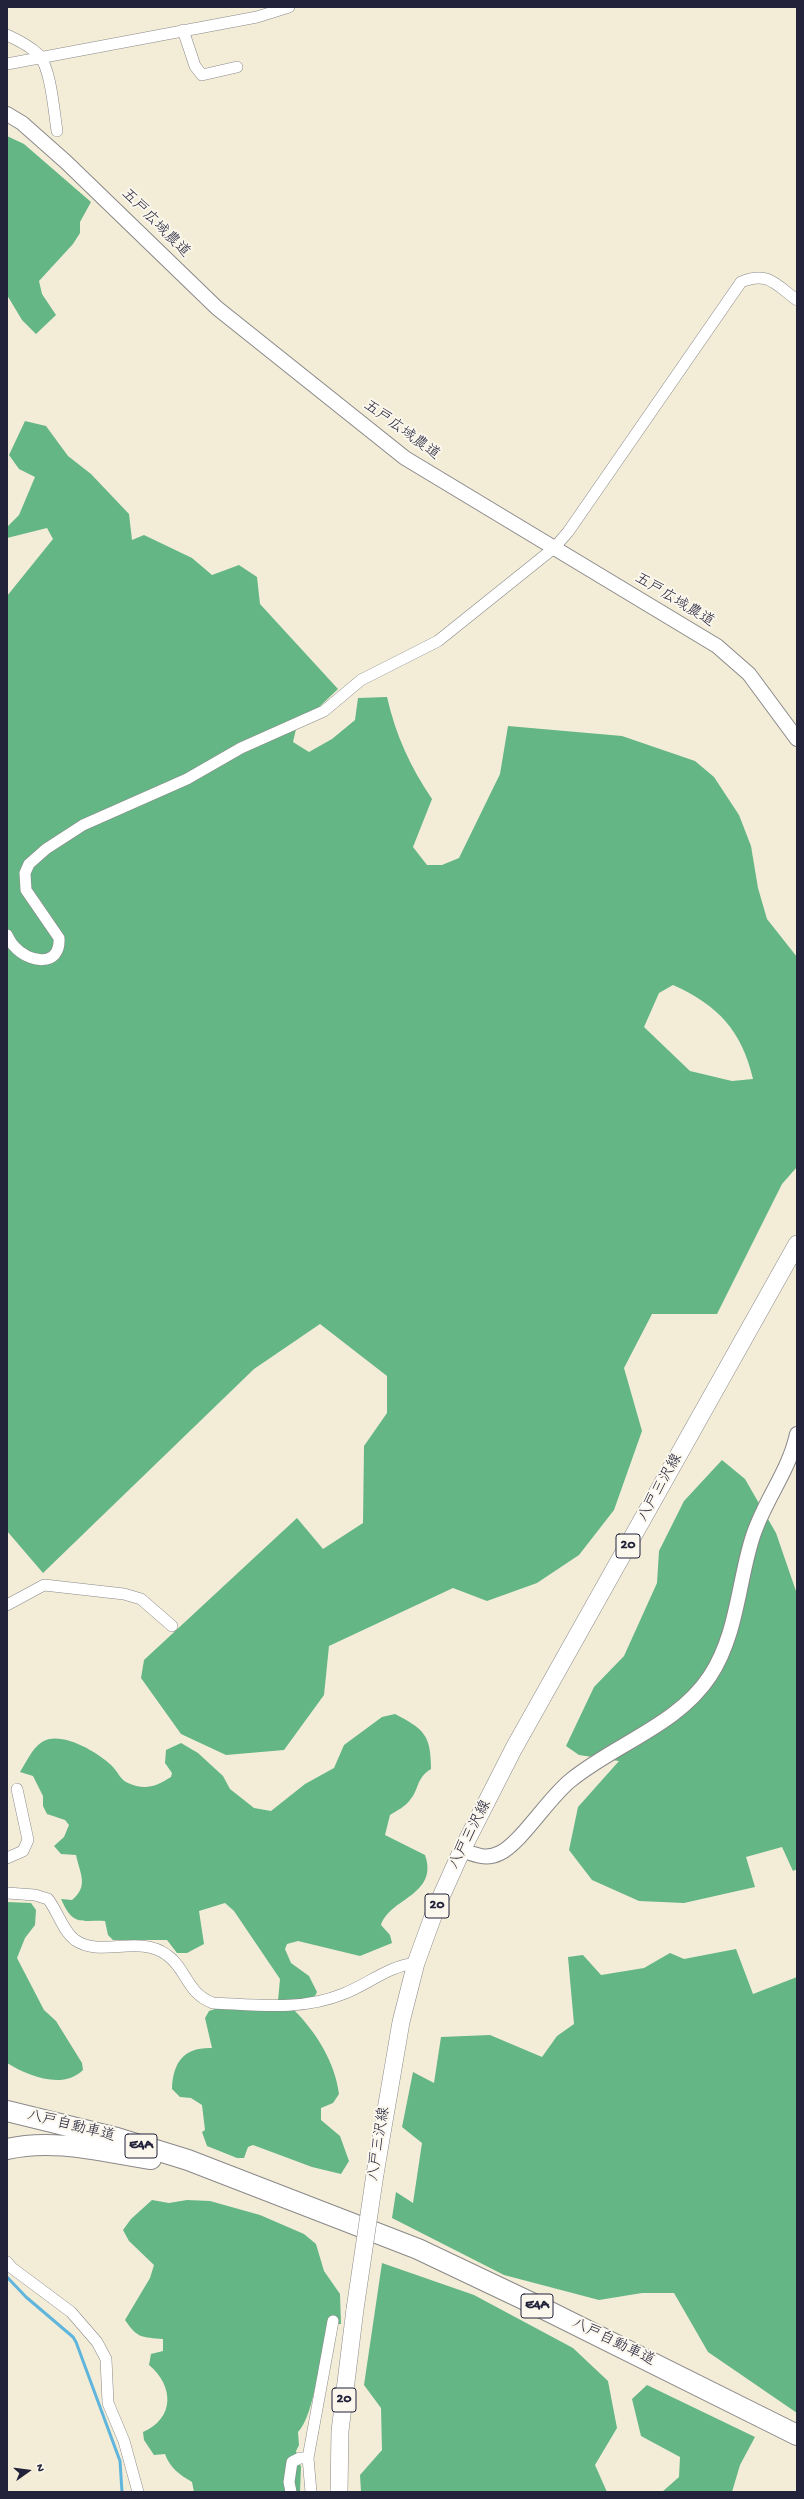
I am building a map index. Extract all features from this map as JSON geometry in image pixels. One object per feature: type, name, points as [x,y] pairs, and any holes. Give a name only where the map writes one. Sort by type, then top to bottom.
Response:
[{"type":"highway","name":"E4A","points":[[7,2102],[80,2123],[117,2138]]},
{"type":"highway","name":"八戸自動車道","points":[[7,2111],[117,2138],[188,2160],[418,2250],[538,2306],[797,2435]]},
{"type":"highway","name":"八戸自動車道","points":[[7,2119],[167,2161],[270,2192]]},
{"type":"highway","name":"E4A","points":[[7,2149],[36,2144],[58,2144],[167,2161]]},
{"type":"main road","name":"八戸三沢線","points":[[339,2492],[340,2431],[355,2309],[375,2174],[401,2022],[416,1962],[436,1908],[462,1850],[514,1748],[797,1244]]},
{"type":"street","points":[[7,64],[40,56],[257,17],[289,7]]},
{"type":"street","points":[[183,30],[194,66],[202,75],[238,67]]},
{"type":"street","points":[[7,35],[24,43],[40,56],[51,86],[57,131]]},
{"type":"street","name":"五戸広域農道","points":[[7,114],[22,123],[66,162],[217,308],[399,454],[722,651],[749,674],[797,739]]},
{"type":"street","points":[[7,935],[14,947],[36,960],[48,959],[55,956],[60,948],[59,938],[26,890],[26,873],[29,864],[46,849],[83,825],[187,779],[241,748],[324,711],[361,680],[438,641],[554,548],[568,532],[740,282],[755,276],[766,278],[797,300]]},
{"type":"street","points":[[462,1850],[482,1858],[500,1853],[513,1842],[570,1781],[605,1755],[642,1735],[693,1698],[723,1655],[742,1588],[752,1538],[768,1500],[785,1472],[797,1434]]},
{"type":"street","points":[[7,1605],[44,1585],[124,1594],[141,1599],[172,1626]]},
{"type":"street","points":[[7,1858],[23,1851],[28,1840],[17,1789]]},
{"type":"street","points":[[7,1893],[35,1895],[48,1899],[68,1934],[76,1941],[91,1946],[142,1945],[159,1950],[169,1956],[194,1991],[203,1999],[213,2003],[297,2006],[315,2003],[344,1993],[382,1972],[402,1964],[416,1962]]},
{"type":"street","points":[[7,2262],[12,2268],[82,2322],[103,2353],[107,2367],[108,2404],[124,2441],[138,2492]]},
{"type":"street","points":[[311,2492],[308,2458],[333,2321]]},
{"type":"street","points":[[291,2492],[289,2482],[292,2462],[300,2458],[308,2458]]},
{"type":"green space","points":[[7,136],[24,144],[91,202],[80,222],[80,233],[73,244],[39,281],[42,294],[56,315],[36,334],[22,320],[7,295]]},
{"type":"green space","points":[[25,421],[46,426],[68,456],[91,474],[129,514],[132,540],[144,535],[192,558],[212,575],[239,565],[257,577],[260,604],[338,689],[296,729],[293,742],[309,752],[332,739],[355,720],[358,698],[387,697],[399,738],[410,763],[432,799],[413,847],[427,865],[442,865],[459,858],[500,774],[508,726],[622,736],[695,761],[714,777],[739,815],[751,846],[758,888],[767,919],[797,957],[797,1167],[782,1184],[717,1314],[652,1314],[624,1368],[642,1431],[614,1510],[579,1555],[537,1583],[487,1601],[453,1588],[329,1646],[324,1695],[284,1750],[226,1755],[181,1734],[141,1678],[144,1660],[297,1518],[323,1549],[363,1523],[364,1446],[387,1413],[387,1376],[320,1324],[254,1369],[43,1573],[7,1531],[7,596],[53,539],[47,528],[7,538],[7,527],[19,515],[35,477],[19,469],[9,455]],"holes":[[[673,985],[703,1001],[715,1011],[735,1033],[748,1062],[753,1079],[732,1081],[690,1071],[644,1027],[659,993]]]},
{"type":"green space","points":[[722,1460],[745,1479],[776,1533],[797,1594],[797,1869],[793,1871],[782,1847],[746,1857],[755,1887],[684,1903],[639,1901],[592,1880],[569,1850],[578,1807],[619,1761],[579,1755],[566,1746],[594,1687],[624,1656],[657,1583],[659,1551],[684,1501]]},
{"type":"green space","points":[[395,1714],[413,1724],[424,1734],[431,1757],[431,1769],[420,1780],[413,1796],[408,1802],[390,1815],[385,1835],[425,1855],[427,1868],[425,1879],[420,1888],[386,1916],[381,1925],[390,1935],[392,1943],[360,1956],[298,1941],[287,1944],[285,1949],[291,1963],[309,1976],[317,1992],[314,1998],[278,2001],[280,1979],[234,1911],[225,1903],[199,1911],[204,1944],[187,1953],[177,1953],[167,1940],[113,1940],[108,1935],[105,1921],[78,1920],[73,1918],[65,1908],[61,1899],[72,1900],[77,1895],[82,1885],[76,1855],[61,1854],[54,1846],[64,1837],[69,1825],[65,1820],[47,1814],[43,1806],[43,1796],[33,1776],[20,1772],[32,1752],[42,1742],[50,1739],[59,1739],[78,1744],[105,1760],[126,1782],[140,1787],[156,1785],[171,1777],[172,1773],[165,1763],[166,1750],[181,1743],[198,1753],[223,1776],[230,1789],[254,1808],[271,1811],[305,1784],[334,1768],[344,1745],[382,1717]]},
{"type":"green space","points":[[7,1902],[31,1903],[36,1910],[35,1925],[25,1938],[17,1958],[44,2010],[56,2021],[82,2063],[83,2070],[75,2076],[56,2080],[45,2079],[15,2068],[7,2063]]},
{"type":"green space","points":[[736,1949],[753,1994],[797,1977],[797,2413],[708,2352],[674,2293],[642,2293],[599,2300],[504,2275],[392,2218],[396,2192],[413,2203],[422,2143],[402,2127],[413,2072],[434,2083],[441,2037],[490,2035],[542,2057],[557,2036],[574,2024],[568,1957],[583,1955],[601,1975],[644,1968],[670,1953],[684,1959]]},
{"type":"green space","points":[[215,2009],[294,2010],[310,2028],[329,2059],[337,2082],[339,2094],[333,2103],[321,2108],[321,2120],[340,2136],[349,2161],[341,2174],[312,2167],[253,2145],[248,2147],[244,2158],[237,2158],[207,2146],[202,2132],[205,2130],[202,2105],[191,2098],[180,2097],[172,2089],[175,2071],[182,2058],[187,2053],[194,2050],[212,2048],[205,2018],[209,2011]]},
{"type":"green space","points":[[152,2200],[169,2203],[187,2200],[210,2201],[260,2215],[304,2234],[316,2244],[324,2271],[340,2294],[341,2324],[327,2324],[313,2398],[304,2424],[298,2432],[299,2445],[296,2451],[301,2467],[300,2492],[194,2492],[192,2482],[176,2471],[165,2454],[154,2455],[144,2440],[143,2432],[161,2419],[166,2410],[167,2392],[157,2373],[149,2365],[151,2354],[163,2351],[163,2339],[150,2338],[137,2334],[125,2320],[150,2278],[154,2265],[129,2241],[123,2230],[131,2219]]},
{"type":"green space","points":[[382,2263],[474,2295],[573,2348],[608,2381],[617,2428],[595,2465],[607,2492],[361,2492],[360,2475],[382,2450],[381,2408],[364,2385]]},
{"type":"green space","points":[[647,2385],[755,2437],[740,2465],[732,2492],[662,2492],[679,2477],[680,2457],[641,2436],[632,2399]]},
{"type":"waterway","points":[[7,2277],[26,2297],[73,2337],[76,2342],[120,2461],[122,2492]]}]
